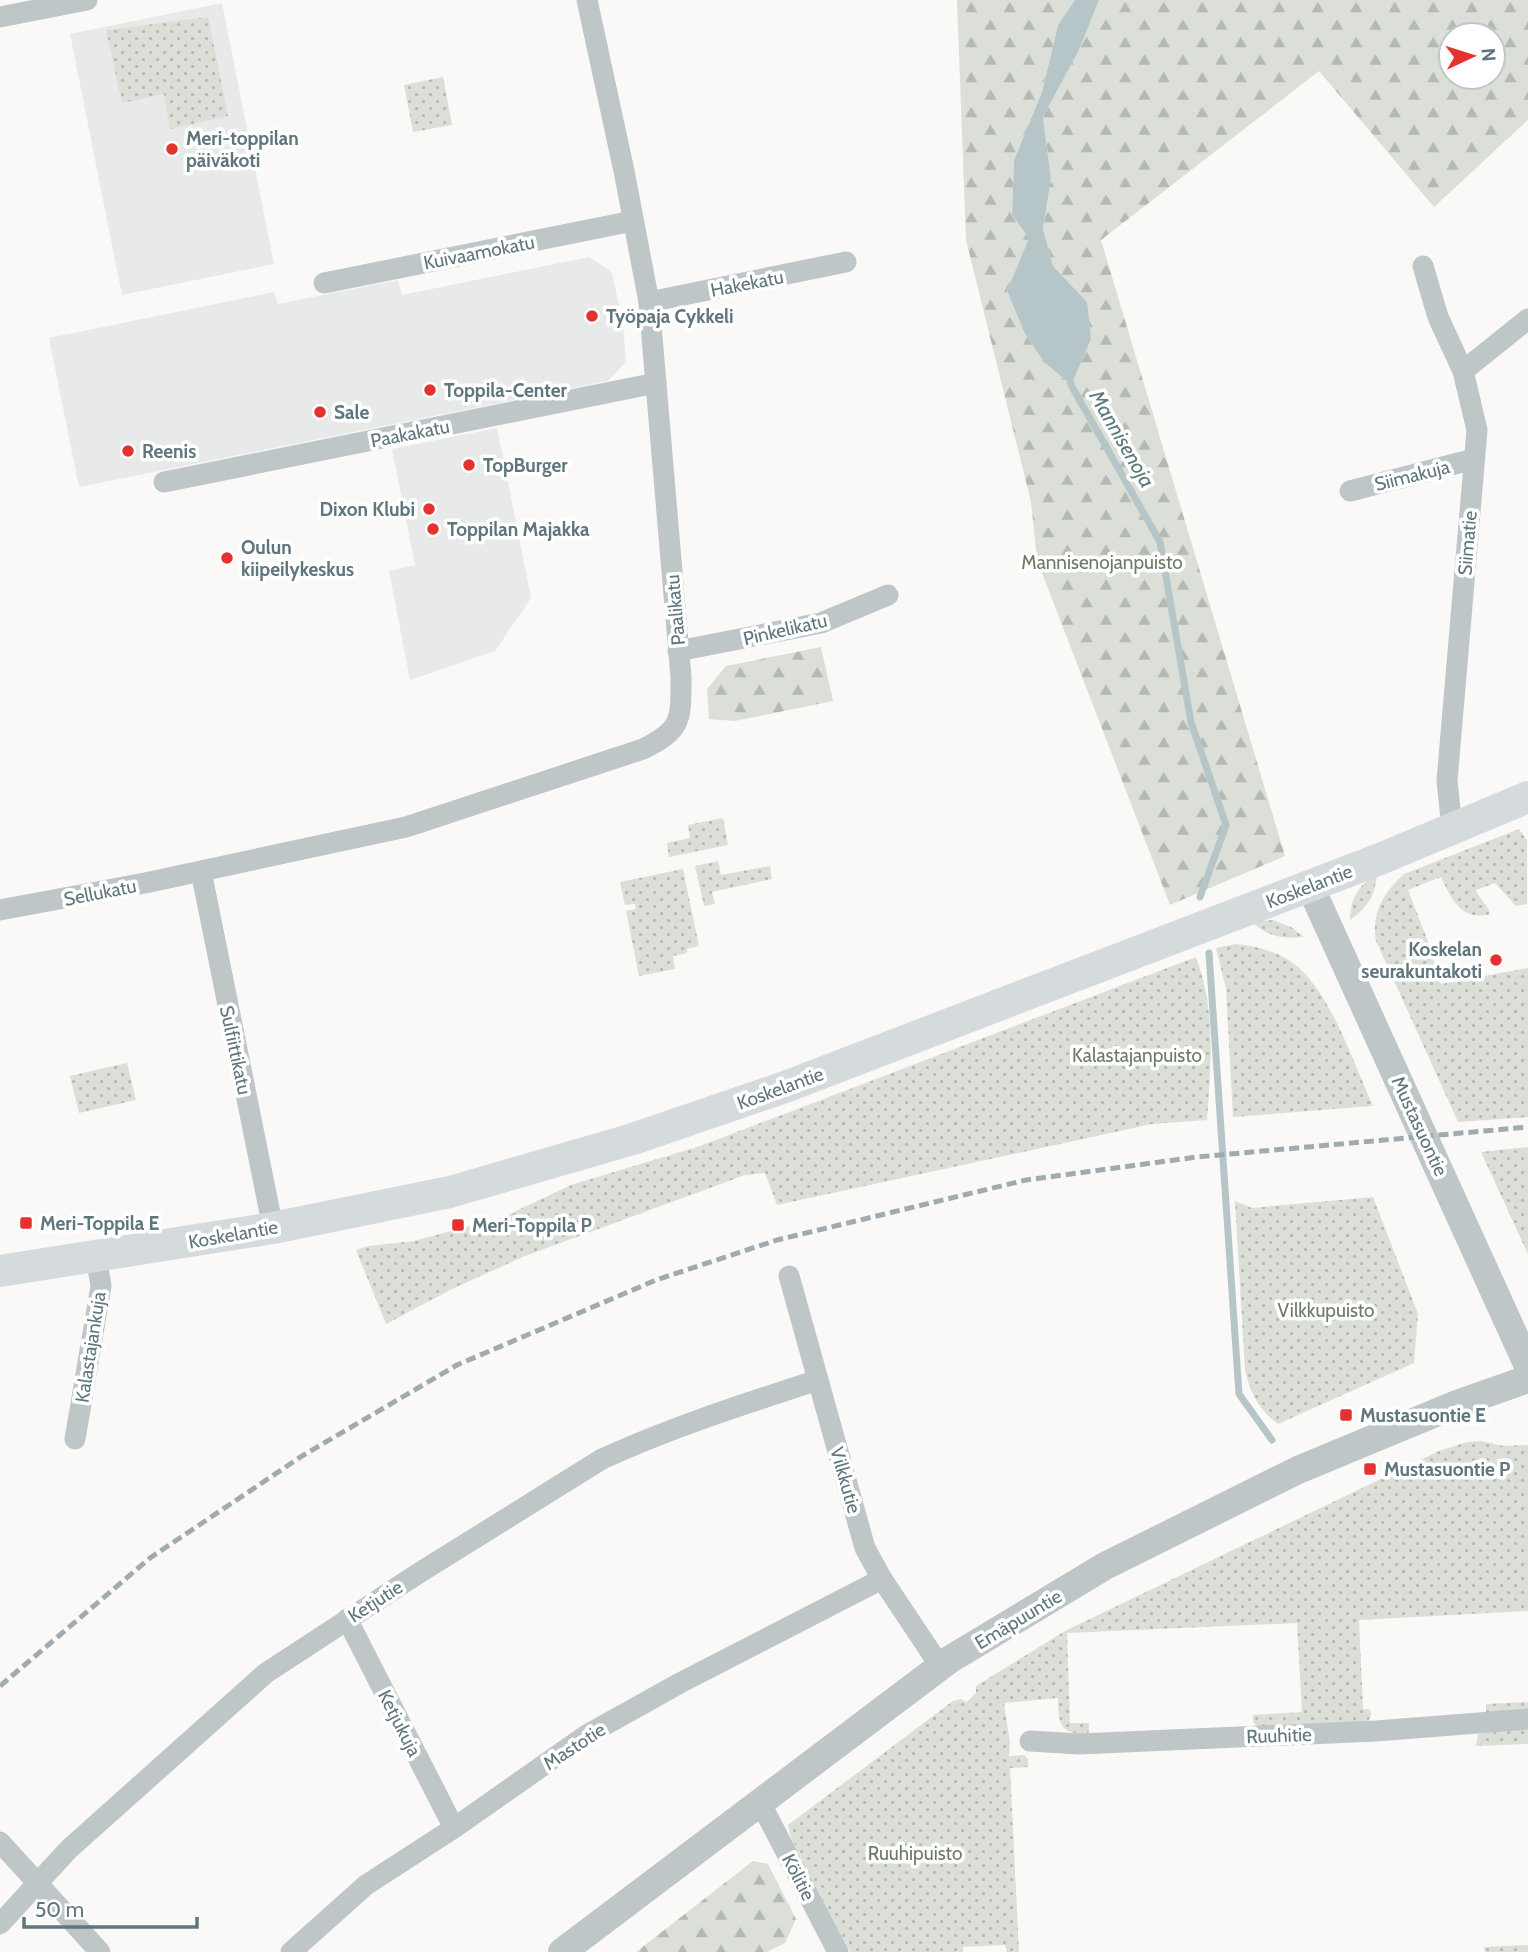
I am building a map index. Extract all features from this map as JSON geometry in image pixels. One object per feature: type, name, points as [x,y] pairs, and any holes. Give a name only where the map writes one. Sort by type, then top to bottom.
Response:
[{"type":"main road","name":"Koskelantie","points":[[0,1271],[273,1228],[450,1192],[633,1139],[785,1087],[1310,886],[1528,797]]},
{"type":"street","points":[[0,17],[87,0]]},
{"type":"street","name":"Paalikatu","points":[[201,871],[406,827],[643,749],[665,738],[673,730],[679,717],[681,677],[649,302],[587,0]]},
{"type":"street","name":"Kuivaamokatu","points":[[324,283],[634,221]]},
{"type":"street","name":"Hakekatu","points":[[649,302],[846,262]]},
{"type":"street","name":"Siimatie","points":[[1423,266],[1438,317],[1463,371],[1477,430],[1447,781],[1452,828]]},
{"type":"street","points":[[1463,371],[1528,319]]},
{"type":"street","name":"Paakakatu","points":[[164,482],[656,383]]},
{"type":"street","name":"Siimakuja","points":[[1350,491],[1474,459]]},
{"type":"street","name":"Pinkelikatu","points":[[678,651],[821,623],[888,595]]},
{"type":"street","name":"Sellukatu","points":[[0,910],[201,871]]},
{"type":"street","name":"Sulfiittikatu","points":[[201,871],[273,1228]]},
{"type":"street","name":"Mustasuontie","points":[[1310,886],[1528,1366]]},
{"type":"street","name":"Kalastajankuja","points":[[75,1439],[100,1286],[96,1256]]},
{"type":"street","name":"Vilkkutie","points":[[789,1276],[865,1548],[882,1579],[940,1666]]},
{"type":"street","name":"Emäpuuntie","points":[[562,1952],[940,1666],[1105,1566],[1298,1470],[1457,1404],[1528,1379]]},
{"type":"street","name":"Ketjutie","points":[[0,1924],[69,1849],[266,1673],[347,1619],[602,1459],[644,1439],[698,1419],[818,1380]]},
{"type":"street","name":"Mastotie","points":[[291,1952],[366,1885],[585,1737],[680,1683],[882,1579]]},
{"type":"street","name":"Ketjukuja","points":[[347,1619],[454,1828]]},
{"type":"street","name":"Ruuhitie","points":[[1030,1741],[1079,1744],[1307,1734],[1430,1728],[1528,1719]]},
{"type":"street","name":"Kölitie","points":[[760,1802],[838,1952]]},
{"type":"street","points":[[0,1842],[100,1952]]},
{"type":"shaded area","points":[[1075,0],[1099,0],[1079,50],[1043,117],[1051,179],[1043,229],[1053,266],[1087,302],[1091,339],[1071,385],[1044,362],[1025,334],[1007,291],[1029,238],[1012,215],[1014,160],[1042,92],[1058,25]]},
{"type":"shaded area","name":"Meri-toppilan päiväkoti","points":[[222,3],[274,264],[122,295],[70,34]]},
{"type":"shaded area","points":[[589,257],[612,272],[623,325],[626,362],[608,381],[79,487],[49,338],[274,292],[278,304],[398,280],[402,295]]},
{"type":"shaded area","points":[[497,428],[531,598],[495,651],[410,680],[389,571],[415,565],[392,449]]},
{"type":"green space","name":"Mannisenojanpuisto","points":[[957,0],[1075,0],[1058,25],[1042,92],[1014,160],[1012,215],[1029,238],[1007,291],[1025,334],[1044,362],[1071,385],[1087,302],[1053,266],[1043,229],[1051,179],[1043,117],[1079,50],[1099,0],[1528,0],[1528,120],[1434,207],[1319,71],[1101,240],[1285,856],[1170,905],[1037,560],[1031,502],[966,240]]},
{"type":"green space","points":[[208,17],[228,116],[170,129],[164,94],[122,103],[106,30]]},
{"type":"green space","points":[[443,77],[452,125],[413,132],[404,85]]},
{"type":"green space","points":[[821,647],[833,701],[735,721],[709,719],[707,689],[726,666]]},
{"type":"green space","points":[[723,818],[728,845],[669,857],[667,843],[690,838],[688,825]]},
{"type":"green space","points":[[1519,829],[1527,840],[1527,904],[1516,906],[1495,883],[1476,890],[1490,914],[1480,916],[1472,915],[1458,906],[1441,877],[1408,890],[1441,984],[1528,968],[1528,1117],[1458,1122],[1376,941],[1375,921],[1385,896],[1404,874]]},
{"type":"green space","points":[[718,861],[721,875],[770,866],[772,879],[712,892],[715,904],[704,906],[695,866]]},
{"type":"green space","points":[[683,869],[699,946],[687,949],[687,953],[673,956],[675,969],[639,976],[626,911],[636,909],[635,904],[625,905],[620,882]]},
{"type":"green space","points":[[1377,874],[1370,900],[1350,920],[1357,893],[1365,882]]},
{"type":"green space","points":[[1273,920],[1291,927],[1304,937],[1276,936],[1252,922]]},
{"type":"green space","points":[[1236,944],[1276,953],[1297,966],[1310,979],[1332,1013],[1373,1106],[1233,1117],[1226,988],[1216,948]]},
{"type":"green space","name":"Kalastajanpuisto","points":[[1196,957],[1207,997],[1209,1017],[1211,1058],[1207,1120],[1152,1124],[777,1205],[765,1173],[745,1175],[525,1256],[452,1289],[386,1324],[356,1250],[368,1246],[414,1241],[503,1217],[571,1185],[700,1146]]},
{"type":"green space","points":[[127,1063],[136,1100],[79,1113],[70,1076]]},
{"type":"green space","points":[[1528,1147],[1528,1254],[1481,1152]]},
{"type":"green space","name":"Vilkkupuisto","points":[[1373,1197],[1418,1314],[1414,1363],[1278,1424],[1256,1400],[1245,1370],[1235,1201],[1252,1208]]},
{"type":"green space","name":"Ruuhipuisto","points":[[1480,1441],[1504,1446],[1528,1445],[1528,1611],[1359,1620],[1363,1709],[1370,1709],[1368,1722],[1258,1727],[1253,1722],[1253,1715],[1302,1712],[1297,1623],[1067,1633],[1070,1723],[1089,1723],[1089,1732],[1085,1735],[1076,1734],[1065,1729],[1060,1720],[1058,1698],[1004,1703],[1010,1743],[1009,1756],[1024,1755],[1028,1759],[1028,1767],[1010,1768],[1019,1952],[1007,1952],[1005,1945],[963,1947],[963,1952],[850,1952],[791,1838],[788,1825],[953,1701],[961,1699],[967,1702],[976,1693],[976,1686],[1065,1631],[1439,1451],[1467,1442]]},
{"type":"green space","points":[[1528,1702],[1528,1710],[1486,1714],[1486,1704]]},
{"type":"green space","points":[[1528,1728],[1528,1744],[1476,1746],[1478,1734]]},
{"type":"green space","points":[[753,1861],[768,1864],[796,1919],[785,1943],[767,1952],[636,1952]]},
{"type":"green space","points":[[1528,1945],[1528,1952],[1485,1952],[1484,1947]]},
{"type":"waterway","name":"Mannisenoja","points":[[1069,376],[1071,385],[1160,542],[1191,722],[1226,825],[1200,897]]},
{"type":"waterway","points":[[1209,953],[1239,1394],[1272,1440]]},
{"type":"railway","points":[[0,1686],[150,1558],[302,1456],[457,1365],[656,1280],[777,1240],[1026,1180],[1197,1157],[1528,1127]]},
{"type":"place","name":"Meri-toppilan päiväkoti","points":[[172,149]]},
{"type":"place","name":"Työpaja Cykkeli","points":[[592,316]]},
{"type":"place","name":"Toppila-Center","points":[[430,390]]},
{"type":"place","name":"Sale","points":[[320,412]]},
{"type":"place","name":"Reenis","points":[[128,451]]},
{"type":"place","name":"TopBurger","points":[[469,465]]},
{"type":"place","name":"Dixon Klubi","points":[[429,509]]},
{"type":"place","name":"Toppilan Majakka","points":[[433,529]]},
{"type":"place","name":"Oulun kiipeilykeskus","points":[[227,558]]},
{"type":"place","name":"Koskelan seurakuntakoti","points":[[1496,960]]},
{"type":"place","name":"Meri-Toppila E","points":[[26,1223]]},
{"type":"place","name":"Meri-Toppila P","points":[[458,1225]]},
{"type":"place","name":"Mustasuontie E","points":[[1346,1415]]},
{"type":"place","name":"Mustasuontie P","points":[[1370,1469]]}]
